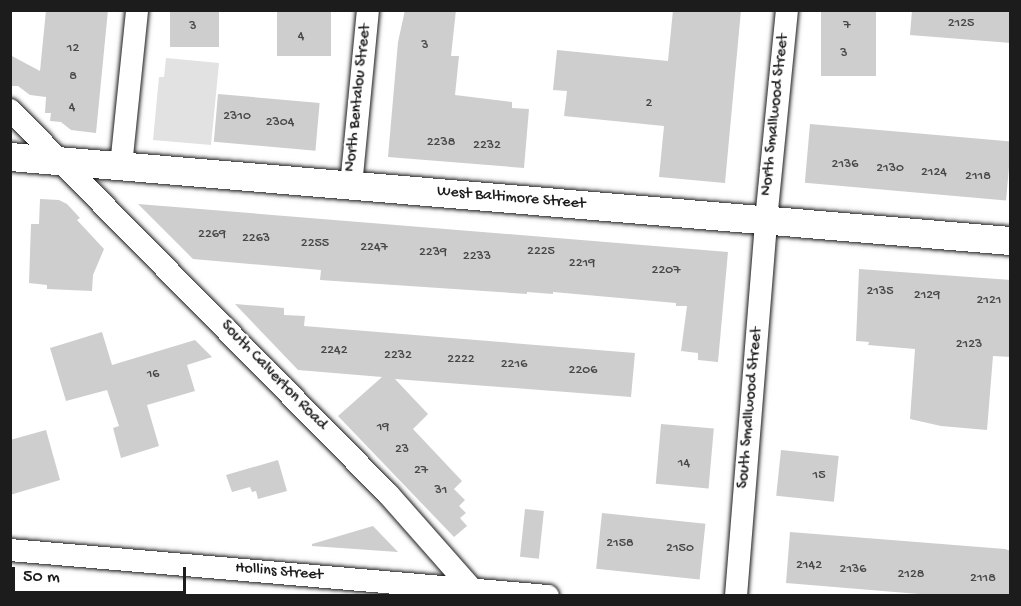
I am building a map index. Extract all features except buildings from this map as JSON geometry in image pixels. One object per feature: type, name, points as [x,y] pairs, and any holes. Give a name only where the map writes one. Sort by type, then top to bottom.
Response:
[{"type":"main road","name":"West Baltimore Street","points":[[10,157],[1011,241]]},
{"type":"street","points":[[122,166],[137,10]]},
{"type":"street","name":"North Bentalou Street","points":[[351,186],[368,10]]},
{"type":"street","name":"North Smallwood Street","points":[[766,220],[787,10]]},
{"type":"street","name":"South Calverton Road","points":[[10,110],[389,495],[475,592]]},
{"type":"street","name":"South Smallwood Street","points":[[736,596],[766,220]]},
{"type":"street","name":"Hollins Street","points":[[10,550],[388,582],[475,592],[548,596]]},
{"type":"street","points":[[350,596],[388,582]]},
{"type":"shaded area","points":[[166,58],[219,63],[211,145],[153,140],[159,77],[164,77]]}]
